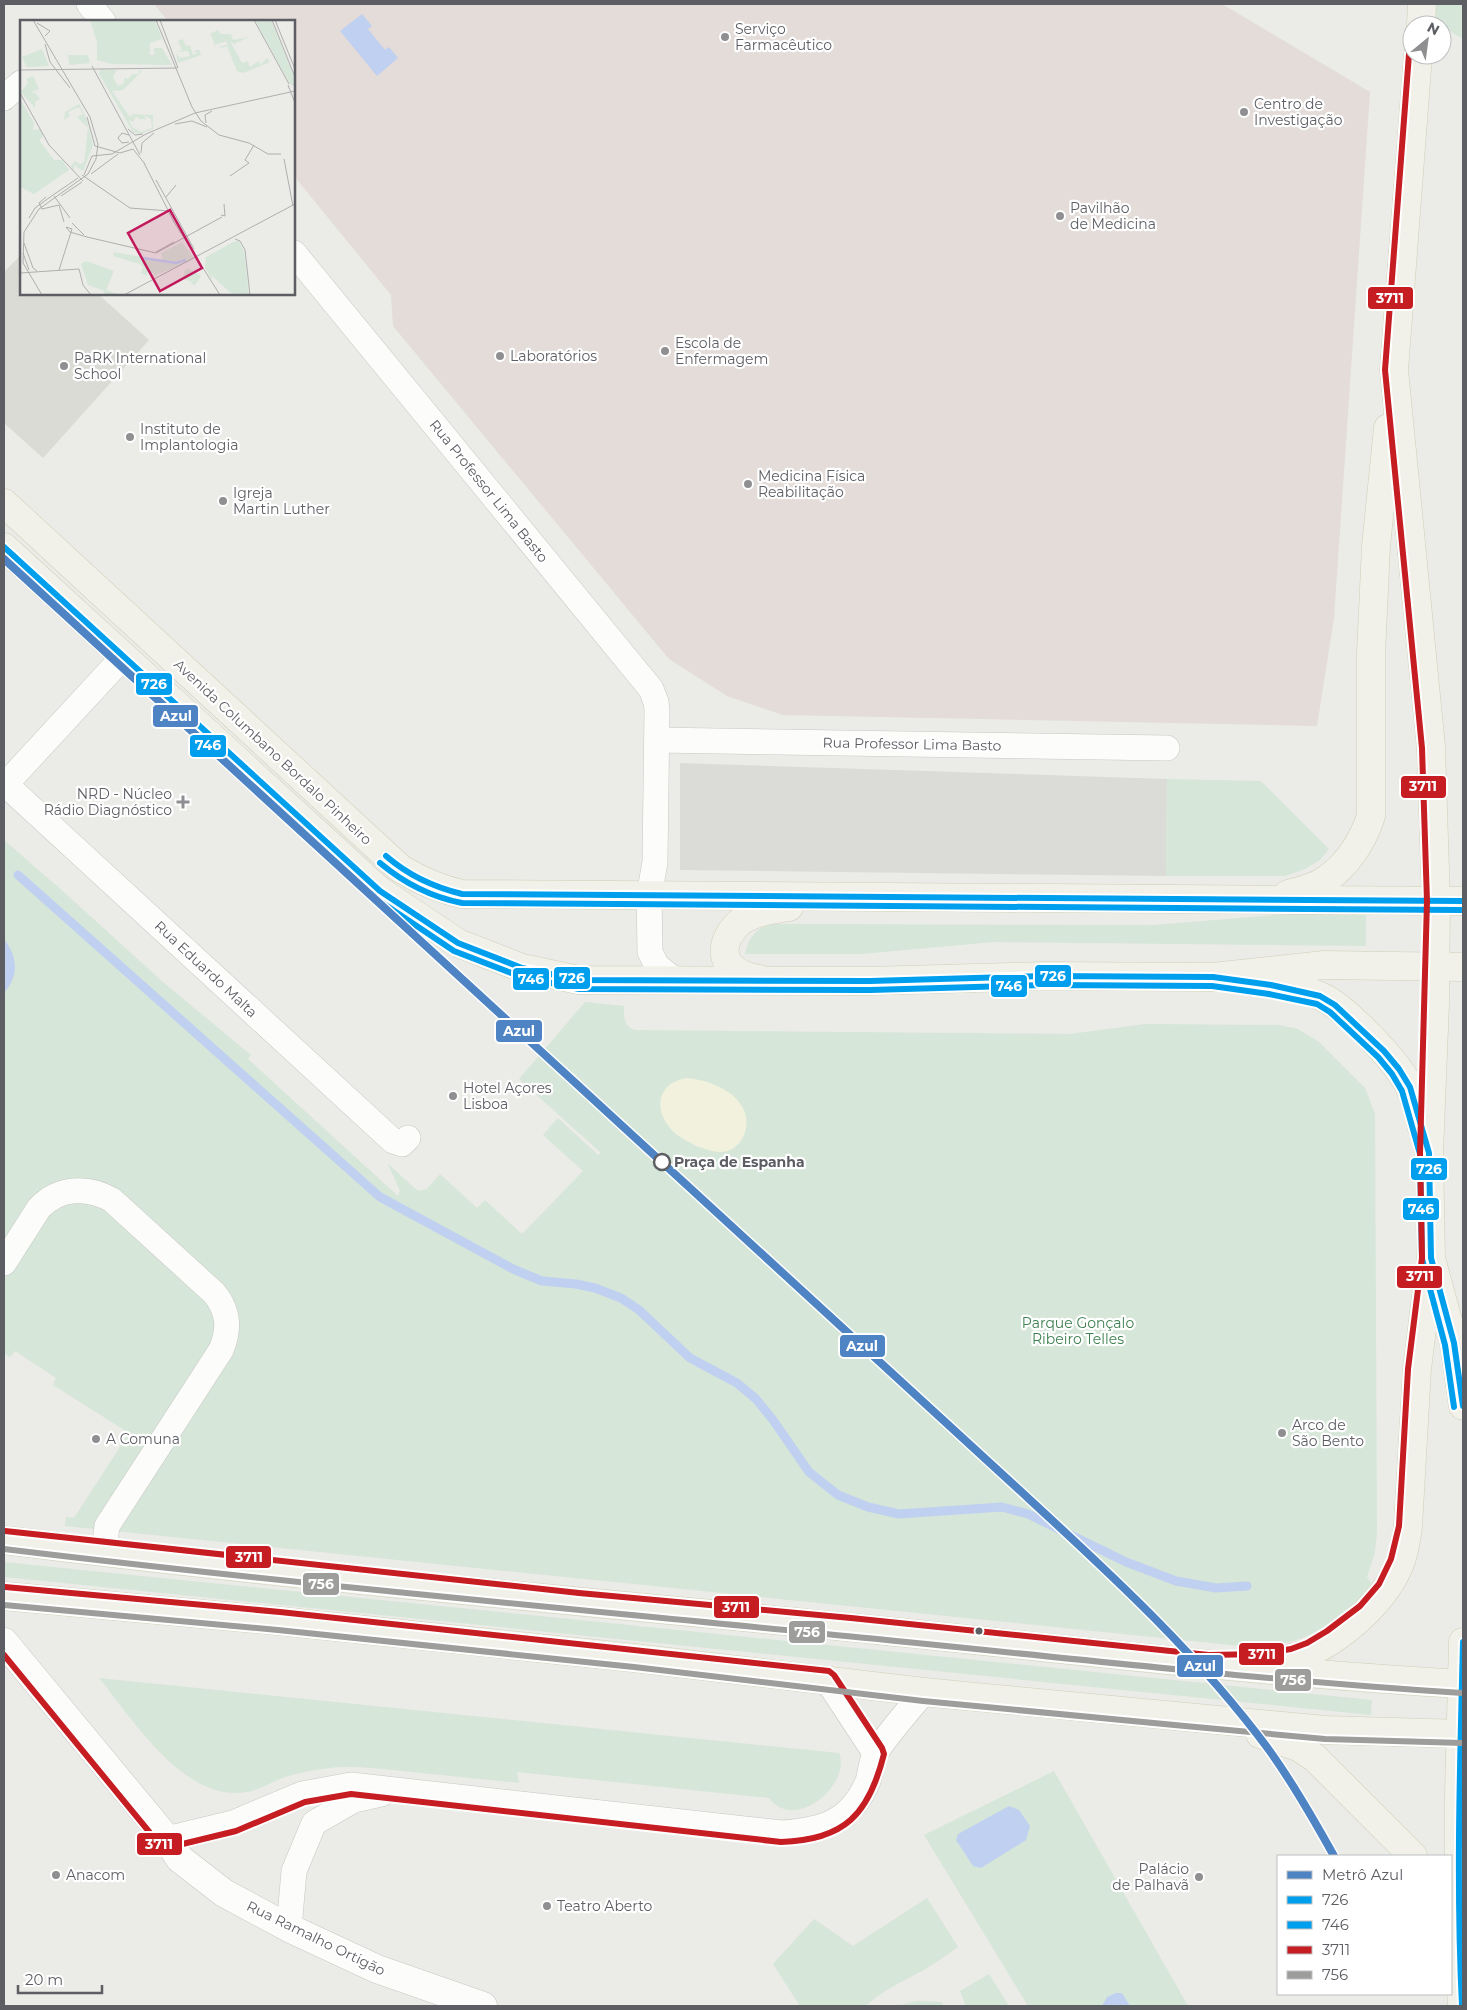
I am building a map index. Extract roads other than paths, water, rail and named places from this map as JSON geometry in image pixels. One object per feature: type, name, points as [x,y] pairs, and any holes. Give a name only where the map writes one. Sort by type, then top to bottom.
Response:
[{"type":"main road","points":[[1254,900],[1281,896],[1323,882],[1345,863],[1356,848],[1371,816],[1371,654],[1376,546],[1394,370],[1417,65]]},
{"type":"main road","points":[[1209,1664],[1268,1661],[1295,1657],[1317,1648],[1363,1616],[1379,1600],[1394,1577],[1404,1550],[1408,1527],[1417,1369],[1431,1258],[1429,1152],[1436,901],[1431,747],[1394,370]]},
{"type":"main road","name":"Avenida Columbano Bordalo Pinheiro","points":[[4,503],[401,869],[415,878],[442,890],[462,894],[648,896]]},
{"type":"main road","points":[[4,547],[380,891],[458,943],[522,968],[580,980],[870,982],[1045,976],[1213,977],[1324,965],[1463,967]]},
{"type":"main road","points":[[648,896],[1463,901]]},
{"type":"main road","points":[[777,981],[740,973],[729,965],[724,955],[731,931],[741,922],[756,914],[779,908],[865,898]]},
{"type":"main road","points":[[1213,977],[1302,991],[1320,996],[1335,1005],[1384,1051],[1399,1069],[1410,1087],[1429,1152]]},
{"type":"main road","points":[[1431,1258],[1454,1343],[1463,1406]]},
{"type":"main road","points":[[4,1540],[578,1602],[1209,1664],[1462,1684]]},
{"type":"main road","points":[[4,1596],[298,1623],[635,1658],[924,1692],[1326,1730],[1461,1734]]},
{"type":"main road","points":[[1462,2006],[1459,1948],[1463,1642]]},
{"type":"main road","points":[[1186,1716],[1248,1730],[1298,1747],[1315,1758],[1412,1855]]},
{"type":"main road","points":[[1452,1919],[1459,1948]]},
{"type":"street","points":[[4,98],[20,84]]},
{"type":"street","name":"Rua Professor Lima Basto","points":[[295,254],[651,689],[656,702],[657,740],[655,862],[648,896],[650,952],[657,966],[671,977],[694,981]]},
{"type":"street","name":"Rua Eduardo Malta","points":[[124,656],[4,784],[393,1141],[402,1144],[408,1138]]},
{"type":"street","name":"Rua Professor Lima Basto","points":[[657,740],[1167,748]]},
{"type":"street","points":[[4,1263],[45,1201],[57,1194],[74,1190],[88,1191],[103,1195],[112,1200],[214,1293],[224,1309],[228,1330],[221,1350],[107,1526],[104,1552]]},
{"type":"street","name":"Rua Ramalho Ortigão","points":[[4,1642],[167,1839],[180,1859],[224,1893],[289,1928],[377,1969],[483,2006]]},
{"type":"street","points":[[828,1680],[875,1753]]},
{"type":"street","points":[[167,1839],[233,1823],[302,1794],[351,1785],[782,1832],[806,1831],[821,1828],[838,1819],[855,1804],[868,1781],[875,1753],[924,1692]]},
{"type":"street","points":[[289,1928],[294,1872],[314,1824],[354,1800],[401,1790]]},
{"type":"water","points":[[362,14],[372,26],[368,29],[385,50],[389,47],[398,58],[377,76],[340,31]]},
{"type":"water","points":[[4,939],[12,952],[15,966],[13,979],[4,993]]},
{"type":"water","points":[[1009,1806],[1019,1810],[1030,1826],[1026,1840],[981,1868],[973,1866],[956,1840],[958,1834]]},
{"type":"water","points":[[1116,1993],[1122,1993],[1130,2006],[1102,2006],[1107,1997]]},
{"type":"waterway","points":[[18,875],[380,1197],[513,1269],[542,1281],[595,1288],[621,1298],[639,1310],[690,1358],[737,1383],[756,1399],[809,1472],[838,1495],[868,1507],[899,1514],[1002,1507],[1028,1514],[1126,1562],[1176,1581],[1216,1588],[1247,1586]]},
{"type":"metro line","name":"Azul","points":[[4,559],[1116,1580],[1180,1645],[1241,1714],[1286,1775],[1333,1855]]},
{"type":"place","name":"Serviço Farmacêutico","points":[[725,37]]},
{"type":"place","name":"Centro de Investigação","points":[[1244,112]]},
{"type":"place","name":"Pavilhão de Medicina","points":[[1060,216]]},
{"type":"place","name":"Escola de Enfermagem","points":[[665,351]]},
{"type":"place","name":"Laboratórios","points":[[500,356]]},
{"type":"place","name":"PaRK International School","points":[[64,366]]},
{"type":"place","name":"Instituto de Implantologia","points":[[130,437]]},
{"type":"place","name":"Medicina Física Reabilitação","points":[[748,484]]},
{"type":"place","name":"Igreja Martin Luther","points":[[223,501]]},
{"type":"place","name":"NRD - Núcleo Rádio Diagnóstico","points":[[183,802]]},
{"type":"place","name":"Hotel Açores Lisboa","points":[[453,1096]]},
{"type":"place","name":"Praça de Espanha","points":[[662,1162]]},
{"type":"place","name":"Arco de São Bento","points":[[1282,1433]]},
{"type":"place","name":"A Comuna","points":[[96,1439]]},
{"type":"place","name":"Anacom","points":[[56,1875]]},
{"type":"place","name":"Palácio de Palhavã","points":[[1199,1877]]},
{"type":"place","name":"Teatro Aberto","points":[[547,1906]]},
{"type":"park label","name":"Parque Gonçalo Ribeiro Telles","points":[[1078,1332]]}]
